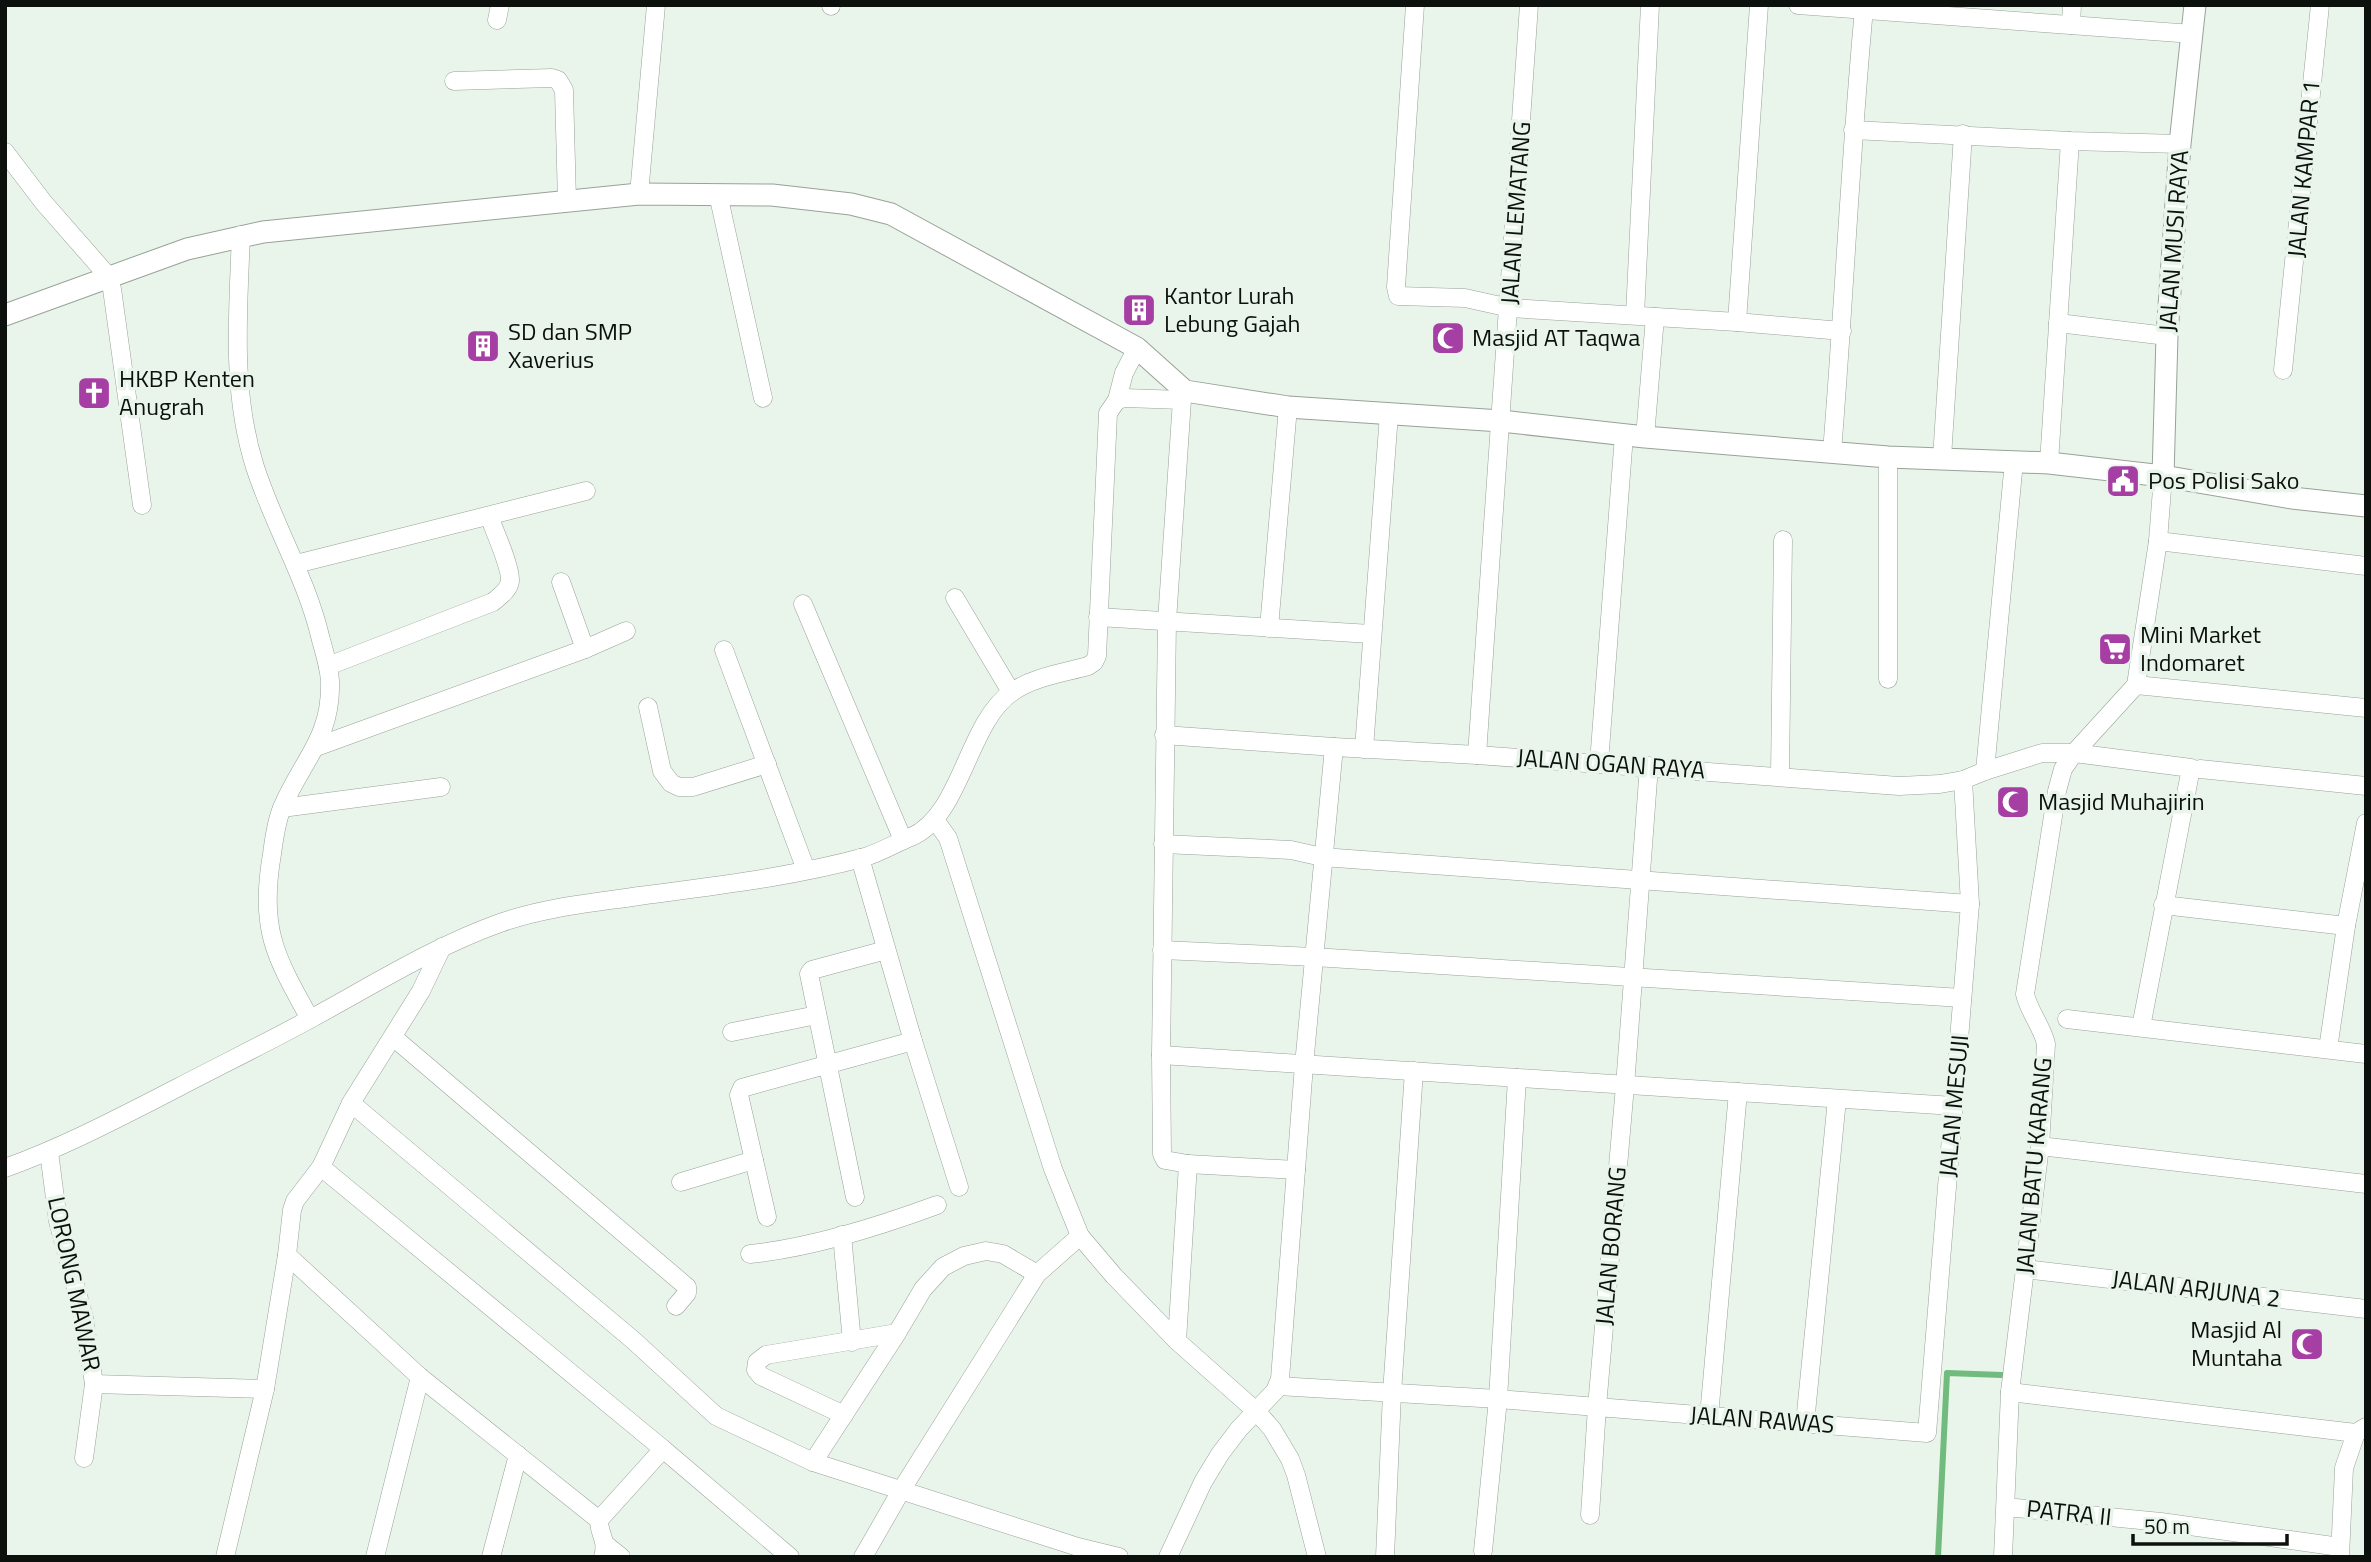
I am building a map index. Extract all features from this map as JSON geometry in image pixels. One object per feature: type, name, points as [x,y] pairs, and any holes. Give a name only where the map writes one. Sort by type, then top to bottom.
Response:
[{"type":"street","points":[[639,194],[656,5]]},
{"type":"street","points":[[1415,5],[1397,294],[1401,298],[1465,298],[1510,308],[1737,321],[1842,331]]},
{"type":"street","points":[[1521,5],[1529,6]]},
{"type":"street","points":[[1635,315],[1650,5]]},
{"type":"street","points":[[1737,321],[1759,5]]},
{"type":"street","points":[[1798,5],[1968,12],[2071,25],[2193,34]]},
{"type":"street","points":[[2071,25],[2072,5]]},
{"type":"street","name":"JALAN MUSI RAYA","points":[[2163,477],[2167,336],[2180,144],[2195,5]]},
{"type":"street","name":"JALAN KAMPAR 1","points":[[2283,370],[2319,5]]},
{"type":"street","name":"JALAN LEMATANG","points":[[1501,421],[1529,6]]},
{"type":"street","points":[[1832,453],[1853,130],[1864,9]]},
{"type":"street","points":[[454,81],[558,80],[564,90],[567,201]]},
{"type":"street","points":[[1853,130],[2180,144]]},
{"type":"street","points":[[1942,458],[1963,134]]},
{"type":"street","points":[[2049,463],[2070,141]]},
{"type":"street","points":[[5,152],[44,203],[108,276],[142,505]]},
{"type":"street","points":[[5,315],[187,249],[241,235],[639,194],[772,195],[851,204],[891,214],[1137,348],[1184,395],[1167,621],[1162,1154],[1165,1160],[1188,1164],[1296,1170]]},
{"type":"street","points":[[718,194],[763,398]]},
{"type":"street","points":[[241,235],[239,384],[245,429],[269,505],[312,602],[328,666],[327,720],[316,747],[282,808],[270,864],[267,909],[269,932],[279,964],[310,1019]]},
{"type":"street","points":[[1599,763],[1634,436],[1655,317]]},
{"type":"street","points":[[2058,323],[2167,336]]},
{"type":"street","points":[[5,1168],[49,1152],[310,1019],[442,947],[484,929],[538,911],[806,870],[860,858],[915,835],[935,820],[990,714],[1012,692],[1037,680],[1088,666],[1097,656],[1106,425],[1124,373],[1137,348]]},
{"type":"street","points":[[1116,400],[1184,395],[1287,407],[1501,421],[1634,436],[1832,453],[2049,463],[2366,506]]},
{"type":"street","points":[[1269,628],[1287,407]]},
{"type":"street","points":[[1364,749],[1389,414]]},
{"type":"street","points":[[1477,755],[1501,421]]},
{"type":"street","points":[[1888,457],[1888,679]]},
{"type":"street","points":[[1985,771],[2014,461]]},
{"type":"street","points":[[2163,477],[2158,541],[2136,685],[2366,708]]},
{"type":"street","points":[[296,564],[586,491]]},
{"type":"street","points":[[328,666],[493,601],[503,594],[510,583],[509,572],[489,516]]},
{"type":"street","points":[[1780,776],[1783,540]]},
{"type":"street","points":[[2158,541],[2366,566]]},
{"type":"street","points":[[561,582],[585,649]]},
{"type":"street","points":[[954,598],[1012,692]]},
{"type":"street","points":[[803,604],[903,840]]},
{"type":"street","points":[[1098,617],[1371,634]]},
{"type":"street","points":[[316,747],[585,649],[626,631]]},
{"type":"street","points":[[724,650],[806,870]]},
{"type":"street","name":"JALAN BATU KARANG","points":[[2003,1557],[2010,1392],[2040,1146],[2046,1044],[2025,994],[2057,791],[2063,769],[2074,753],[2136,685]]},
{"type":"street","points":[[648,707],[662,771],[671,783],[679,787],[693,787],[767,764]]},
{"type":"street","name":"JALAN OGAN RAYA","points":[[1164,734],[1649,766],[1899,786],[1963,780],[2042,753],[2074,753],[2191,768],[2163,905]]},
{"type":"street","points":[[1168,1557],[1203,1482],[1220,1454],[1278,1385],[1322,857],[1334,747]]},
{"type":"street","name":"JALAN BORANG","points":[[1590,1515],[1626,1086],[1649,766]]},
{"type":"street","points":[[2200,769],[2366,786]]},
{"type":"street","name":"JALAN MESUJI","points":[[1927,1433],[1970,904],[1963,780]]},
{"type":"street","points":[[282,808],[441,787]]},
{"type":"street","points":[[935,820],[948,838],[1053,1169],[1080,1236],[1114,1276],[1177,1341],[1257,1412],[1272,1429],[1297,1475],[1317,1557]]},
{"type":"street","points":[[2328,1049],[2346,926],[2366,823]]},
{"type":"street","points":[[1163,844],[1291,849],[1322,857],[1642,878],[1970,904]]},
{"type":"street","points":[[860,858],[959,1187]]},
{"type":"street","points":[[2141,1027],[2163,905],[2346,926]]},
{"type":"street","points":[[225,1557],[265,1389],[293,1205],[321,1167],[351,1103],[426,982],[442,947]]},
{"type":"street","points":[[855,1197],[809,974],[812,970],[886,950]]},
{"type":"street","points":[[1162,950],[1314,957],[1962,998]]},
{"type":"street","points":[[732,1032],[817,1015]]},
{"type":"street","points":[[2067,1019],[2366,1054]]},
{"type":"street","points":[[393,1037],[687,1287],[687,1293],[676,1306]]},
{"type":"street","points":[[767,1217],[739,1095],[742,1088],[913,1041]]},
{"type":"street","points":[[1161,1055],[1954,1106]]},
{"type":"street","points":[[1385,1557],[1392,1393],[1414,1071]]},
{"type":"street","points":[[1483,1551],[1498,1399],[1517,1078]]},
{"type":"street","points":[[1709,1416],[1738,1092]]},
{"type":"street","points":[[1805,1423],[1837,1099]]},
{"type":"street","points":[[351,1103],[634,1340],[709,1411],[723,1420],[813,1462],[902,1489],[1068,1550],[1119,1557]]},
{"type":"street","points":[[2040,1146],[2366,1184]]},
{"type":"street","name":"LORONG MAWAR","points":[[49,1152],[58,1221],[84,1318],[94,1384],[84,1458]]},
{"type":"street","points":[[681,1182],[754,1160]]},
{"type":"street","points":[[1177,1341],[1188,1164]]},
{"type":"street","points":[[321,1167],[790,1557]]},
{"type":"street","points":[[750,1254],[842,1235],[937,1205]]},
{"type":"street","points":[[842,1235],[852,1342]]},
{"type":"street","points":[[863,1557],[902,1489],[1037,1274],[1080,1236]]},
{"type":"street","points":[[813,1462],[923,1289],[935,1275],[964,1256],[986,1251],[1003,1254],[1037,1274]]},
{"type":"street","points":[[287,1255],[421,1377],[599,1520]]},
{"type":"street","name":"JALAN ARJUNA 2","points":[[2025,1269],[2366,1309]]},
{"type":"street","points":[[844,1415],[761,1376],[755,1366],[766,1355],[897,1333]]},
{"type":"street","points":[[375,1557],[421,1377]]},
{"type":"street","points":[[94,1384],[265,1389]]},
{"type":"street","points":[[1278,1385],[1597,1408]]},
{"type":"street","points":[[2010,1392],[2361,1430],[2344,1468],[2340,1552]]},
{"type":"street","name":"JALAN RAWAS","points":[[1597,1408],[1927,1433]]},
{"type":"street","points":[[621,1557],[605,1551],[599,1520],[663,1449]]},
{"type":"street","points":[[491,1557],[518,1455]]},
{"type":"street","name":"PATRA II","points":[[2006,1507],[2161,1522],[2340,1552]]},
{"type":"waterway","points":[[1938,1557],[1947,1373],[2002,1375]]},
{"type":"place","name":"Kantor Lurah Lebung Gajah","points":[[1139,310]]},
{"type":"place","name":"Masjid AT Taqwa","points":[[1448,338]]},
{"type":"place","name":"SD dan SMP Xaverius","points":[[483,346]]},
{"type":"place","name":"HKBP Kenten Anugrah","points":[[94,393]]},
{"type":"place","name":"Pos Polisi Sako","points":[[2123,481]]},
{"type":"place","name":"Mini Market Indomaret","points":[[2115,649]]},
{"type":"place","name":"Masjid Muhajirin","points":[[2013,802]]},
{"type":"place","name":"Masjid Al Muntaha","points":[[2307,1344]]}]
